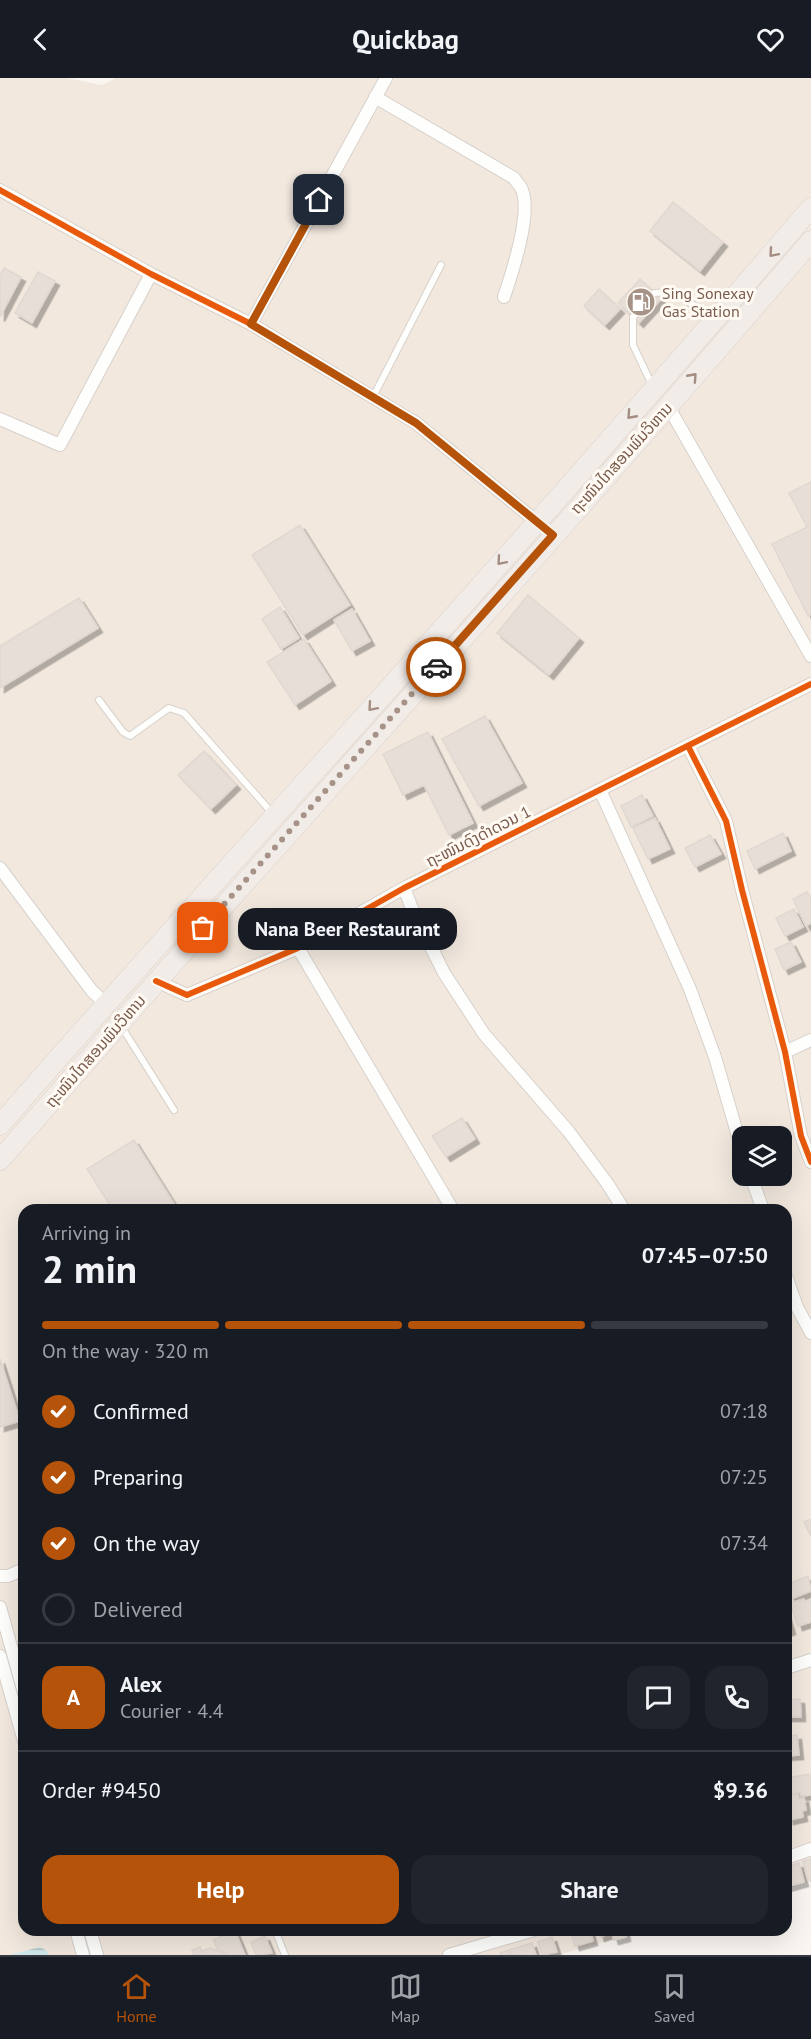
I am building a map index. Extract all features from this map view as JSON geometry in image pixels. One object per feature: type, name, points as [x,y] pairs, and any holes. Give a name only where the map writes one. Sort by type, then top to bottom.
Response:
[{"type":"highway","name":"ຖະໜົນໄກສອນພົມວິຫານ","points":[[0,1125],[105,1003],[654,389],[811,208]]},
{"type":"highway","name":"ຖະໜົນໄກສອນພົມວິຫານ","points":[[0,1160],[811,241]]},
{"type":"highway","points":[[713,322],[725,341]]},
{"type":"street","points":[[251,324],[386,78]]},
{"type":"street","points":[[375,97],[514,178],[522,190],[525,208],[518,250],[504,297]]},
{"type":"street","points":[[0,190],[151,274],[251,324],[416,423],[553,535]]},
{"type":"street","points":[[0,419],[60,445],[151,274]]},
{"type":"street","points":[[668,405],[811,656]]},
{"type":"street","name":"ຖະໜົນດົງດຳດວນ 1","points":[[156,981],[187,995],[298,948],[404,888],[811,684]]},
{"type":"street","points":[[687,746],[726,821],[785,1052],[801,1136],[811,1162]]},
{"type":"street","points":[[600,790],[690,989],[715,1057],[735,1126]]},
{"type":"street","points":[[0,868],[92,991],[105,1003]]},
{"type":"street","points":[[404,888],[412,910],[444,973],[484,1034],[569,1132],[620,1204]]},
{"type":"street","points":[[298,948],[449,1204]]},
{"type":"street","points":[[785,1052],[811,1040]]},
{"type":"street","points":[[755,1186],[761,1204]]},
{"type":"street","points":[[792,1293],[811,1334]]},
{"type":"street","points":[[0,1576],[8,1576],[18,1572]]},
{"type":"street","points":[[0,1607],[18,1672]]},
{"type":"street","points":[[0,1656],[18,1720]]},
{"type":"street","points":[[792,1666],[811,1660]]},
{"type":"street","points":[[792,1856],[811,1849]]},
{"type":"street","points":[[78,1936],[83,1955]]},
{"type":"street","points":[[92,1936],[97,1955]]},
{"type":"street","points":[[449,1955],[514,1936]]},
{"type":"lane","points":[[374,397],[441,265]]},
{"type":"lane","points":[[654,389],[633,345],[633,317],[654,293],[671,292],[713,322]]},
{"type":"lane","points":[[99,700],[123,732],[130,736],[168,708],[183,713],[274,816]]},
{"type":"lane","points":[[119,1023],[137,1048],[174,1110]]},
{"type":"lane","points":[[277,1936],[285,1955]]},
{"type":"shaded area","points":[[0,78],[66,78],[102,85],[116,78],[811,78],[811,1881],[792,1887],[792,1204],[18,1204],[18,1936],[624,1936],[558,1955],[0,1955]]},
{"type":"water","points":[[40,1947],[47,1951],[48,1955],[9,1955]]},
{"type":"building","points":[[673,202],[723,242],[700,271],[650,231]]},
{"type":"building","points":[[4,268],[21,277],[0,317],[0,275]]},
{"type":"building","points":[[38,272],[55,281],[32,323],[15,313]]},
{"type":"building","points":[[640,279],[661,299],[639,323],[618,303]]},
{"type":"building","points":[[599,289],[620,309],[605,325],[584,306]]},
{"type":"building","points":[[811,482],[811,525],[807,527],[789,493]]},
{"type":"building","points":[[300,525],[350,605],[303,635],[252,555]]},
{"type":"building","points":[[811,525],[811,614],[808,616],[772,544]]},
{"type":"building","points":[[528,595],[579,638],[549,675],[497,633]]},
{"type":"building","points":[[79,598],[98,628],[0,688],[0,646]]},
{"type":"building","points":[[280,607],[299,638],[281,649],[262,619]]},
{"type":"building","points":[[352,609],[370,641],[352,651],[334,620]]},
{"type":"building","points":[[304,639],[331,681],[295,705],[267,662]]},
{"type":"building","points":[[485,716],[522,783],[479,806],[442,739]]},
{"type":"building","points":[[428,732],[473,823],[449,835],[424,785],[403,795],[383,754]]},
{"type":"building","points":[[204,751],[236,785],[211,809],[178,775]]},
{"type":"building","points":[[642,795],[653,816],[631,827],[621,806]]},
{"type":"building","points":[[655,818],[670,849],[648,859],[633,828]]},
{"type":"building","points":[[783,833],[791,851],[755,869],[747,851]]},
{"type":"building","points":[[710,835],[721,854],[695,867],[685,848]]},
{"type":"building","points":[[807,892],[811,898],[811,923],[806,926],[793,899]]},
{"type":"building","points":[[794,909],[803,927],[785,936],[776,918]]},
{"type":"building","points":[[791,942],[801,962],[784,970],[775,949]]},
{"type":"building","points":[[462,1118],[475,1139],[446,1157],[432,1136]]},
{"type":"building","points":[[134,1140],[174,1204],[109,1204],[87,1169]]},
{"type":"building","points":[[0,1359],[18,1415],[18,1422],[0,1427]]},
{"type":"building","points":[[811,1519],[811,1537],[804,1522]]},
{"type":"building","points":[[808,1576],[811,1591],[792,1599],[792,1583]]},
{"type":"building","points":[[804,1599],[805,1602],[811,1600],[811,1622],[798,1626],[792,1602]]},
{"type":"building","points":[[800,1699],[801,1717],[792,1717],[792,1700]]},
{"type":"building","points":[[792,1735],[797,1735],[799,1755],[792,1756]]},
{"type":"building","points":[[811,1774],[811,1795],[801,1796],[800,1792],[792,1794],[792,1777]]},
{"type":"building","points":[[798,1794],[799,1799],[804,1798],[806,1810],[802,1811],[803,1817],[792,1819],[792,1795]]},
{"type":"building","points":[[811,1859],[811,1879],[808,1880],[803,1861]]},
{"type":"building","points":[[799,1863],[804,1882],[792,1885],[792,1865]]},
{"type":"building","points":[[223,1936],[237,1936],[245,1955],[229,1955],[217,1949],[213,1940]]},
{"type":"building","points":[[265,1936],[272,1953],[256,1955],[251,1942]]},
{"type":"building","points":[[572,1936],[592,1936],[593,1941],[575,1946]]},
{"type":"building","points":[[613,1936],[626,1936],[626,1937],[614,1940]]},
{"type":"building","points":[[552,1937],[557,1952],[542,1955],[538,1942]]},
{"type":"building","points":[[532,1943],[536,1955],[511,1955],[509,1950]]},
{"type":"building","points":[[200,1947],[203,1955],[194,1955],[192,1950]]},
{"type":"building","points":[[210,1948],[228,1955],[204,1955],[202,1951]]},
{"type":"building","points":[[509,1950],[510,1955],[500,1953]]},
{"type":"cycle path","points":[[0,190],[151,274],[251,324],[416,423],[553,535]]},
{"type":"cycle path","points":[[156,981],[187,995],[298,948],[404,888],[811,684]]},
{"type":"cycle path","points":[[688,746],[726,821],[785,1052],[801,1136],[811,1162]]},
{"type":"way so far","points":[[203,928],[436,667]]},
{"type":"place","name":"Sing Sonexay Gas Station","points":[[641,302]]},
{"type":"place","name":"Nana Beer Restaurant","points":[[203,928]]},
{"type":"route","points":[[319,200],[251,324],[416,423],[553,535],[436,667]]}]
